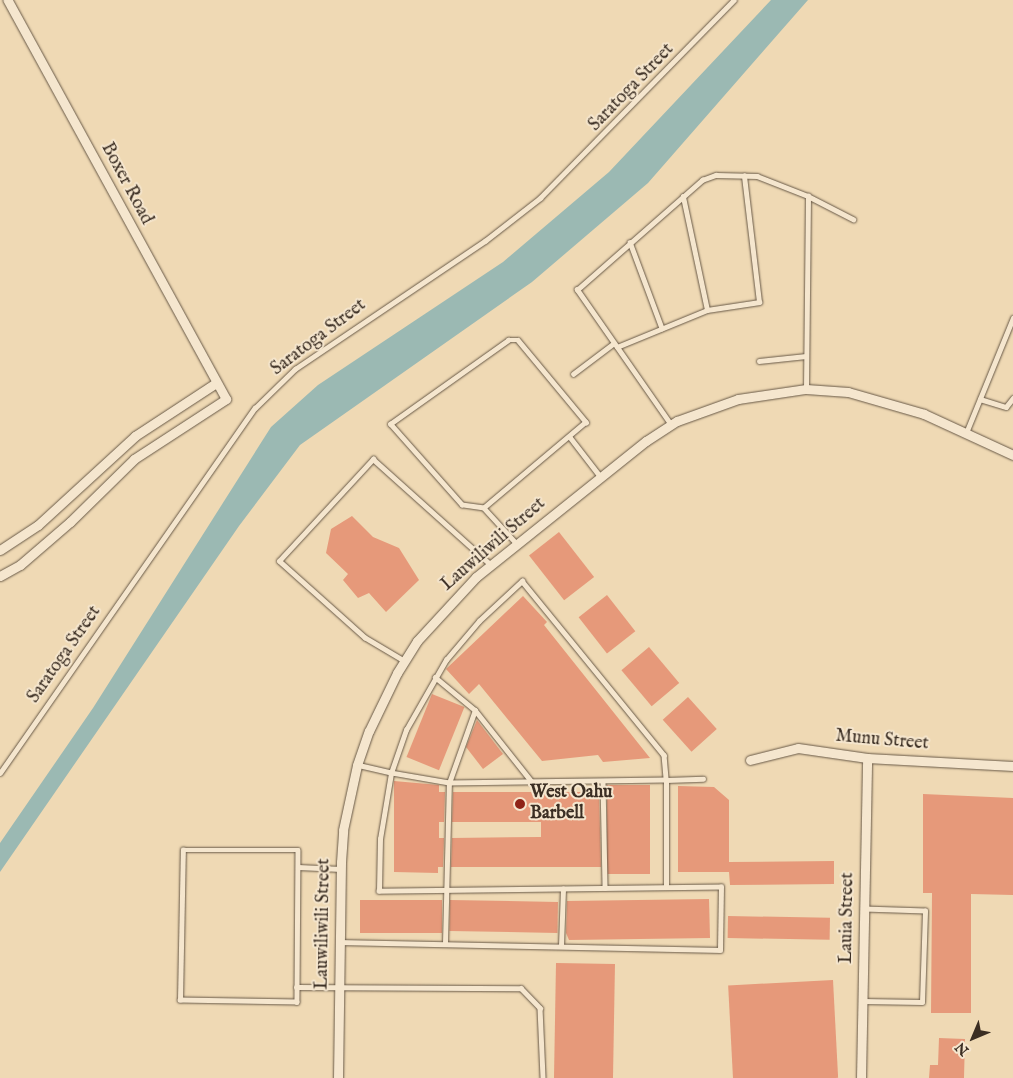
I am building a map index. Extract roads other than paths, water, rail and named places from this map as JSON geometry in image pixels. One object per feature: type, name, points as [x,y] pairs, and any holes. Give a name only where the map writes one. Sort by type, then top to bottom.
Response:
[{"type":"street","name":"Boxer Road","points":[[0,576],[20,565],[63,528],[134,459],[226,399],[8,0]]},
{"type":"street","points":[[0,550],[38,525],[135,436],[216,383]]},
{"type":"street","name":"Lauwiliwili Street","points":[[338,1078],[343,830],[357,766],[382,699],[404,661],[440,616],[491,565],[600,476],[671,425],[738,399],[806,389],[882,399],[966,433],[1013,455]]},
{"type":"street","name":"Munu Street","points":[[750,760],[798,748],[867,758],[1013,766]]},
{"type":"street","name":"Lauia Street","points":[[861,1078],[867,758]]},
{"type":"lane","name":"Saratoga Street","points":[[0,773],[255,408],[295,369],[485,241],[540,198],[734,0]]},
{"type":"lane","points":[[573,374],[615,345],[707,310],[759,302],[744,176]]},
{"type":"lane","points":[[671,425],[578,290],[630,242],[709,177],[757,176],[808,196],[853,219]]},
{"type":"lane","points":[[806,389],[808,196]]},
{"type":"lane","points":[[683,197],[707,310]]},
{"type":"lane","points":[[630,242],[662,328]]},
{"type":"lane","points":[[966,433],[1013,318]]},
{"type":"lane","points":[[484,508],[570,438],[586,422],[518,340],[508,340],[390,424],[462,505],[484,508],[517,544]]},
{"type":"lane","points":[[759,361],[806,356]]},
{"type":"lane","points":[[980,399],[1006,407],[1013,398]]},
{"type":"lane","points":[[570,438],[600,476]]},
{"type":"lane","points":[[404,661],[364,638],[279,561],[373,459],[491,565]]},
{"type":"lane","points":[[340,942],[720,950],[721,887],[379,891],[380,839],[391,773],[406,730],[435,677],[479,621],[522,581],[664,755],[666,780],[666,887]]},
{"type":"lane","points":[[435,677],[474,710],[532,782]]},
{"type":"lane","points":[[445,943],[449,783],[474,710]]},
{"type":"lane","points":[[357,766],[449,783],[703,779]]},
{"type":"lane","points":[[603,781],[605,888]]},
{"type":"lane","points":[[183,850],[298,850],[298,867],[296,1002],[180,1000],[183,850]]},
{"type":"lane","points":[[298,867],[341,869]]},
{"type":"lane","points":[[561,946],[563,889]]},
{"type":"lane","points":[[863,1001],[922,1002],[925,911],[864,909]]},
{"type":"lane","points":[[296,986],[521,988],[540,1008],[543,1078]]},
{"type":"water","points":[[771,0],[808,0],[648,183],[532,282],[300,445],[239,526],[0,872],[0,843],[93,708],[271,427],[318,385],[503,262],[609,172]]},
{"type":"place","name":"West Oahu Barbell","points":[[520,804]]}]
